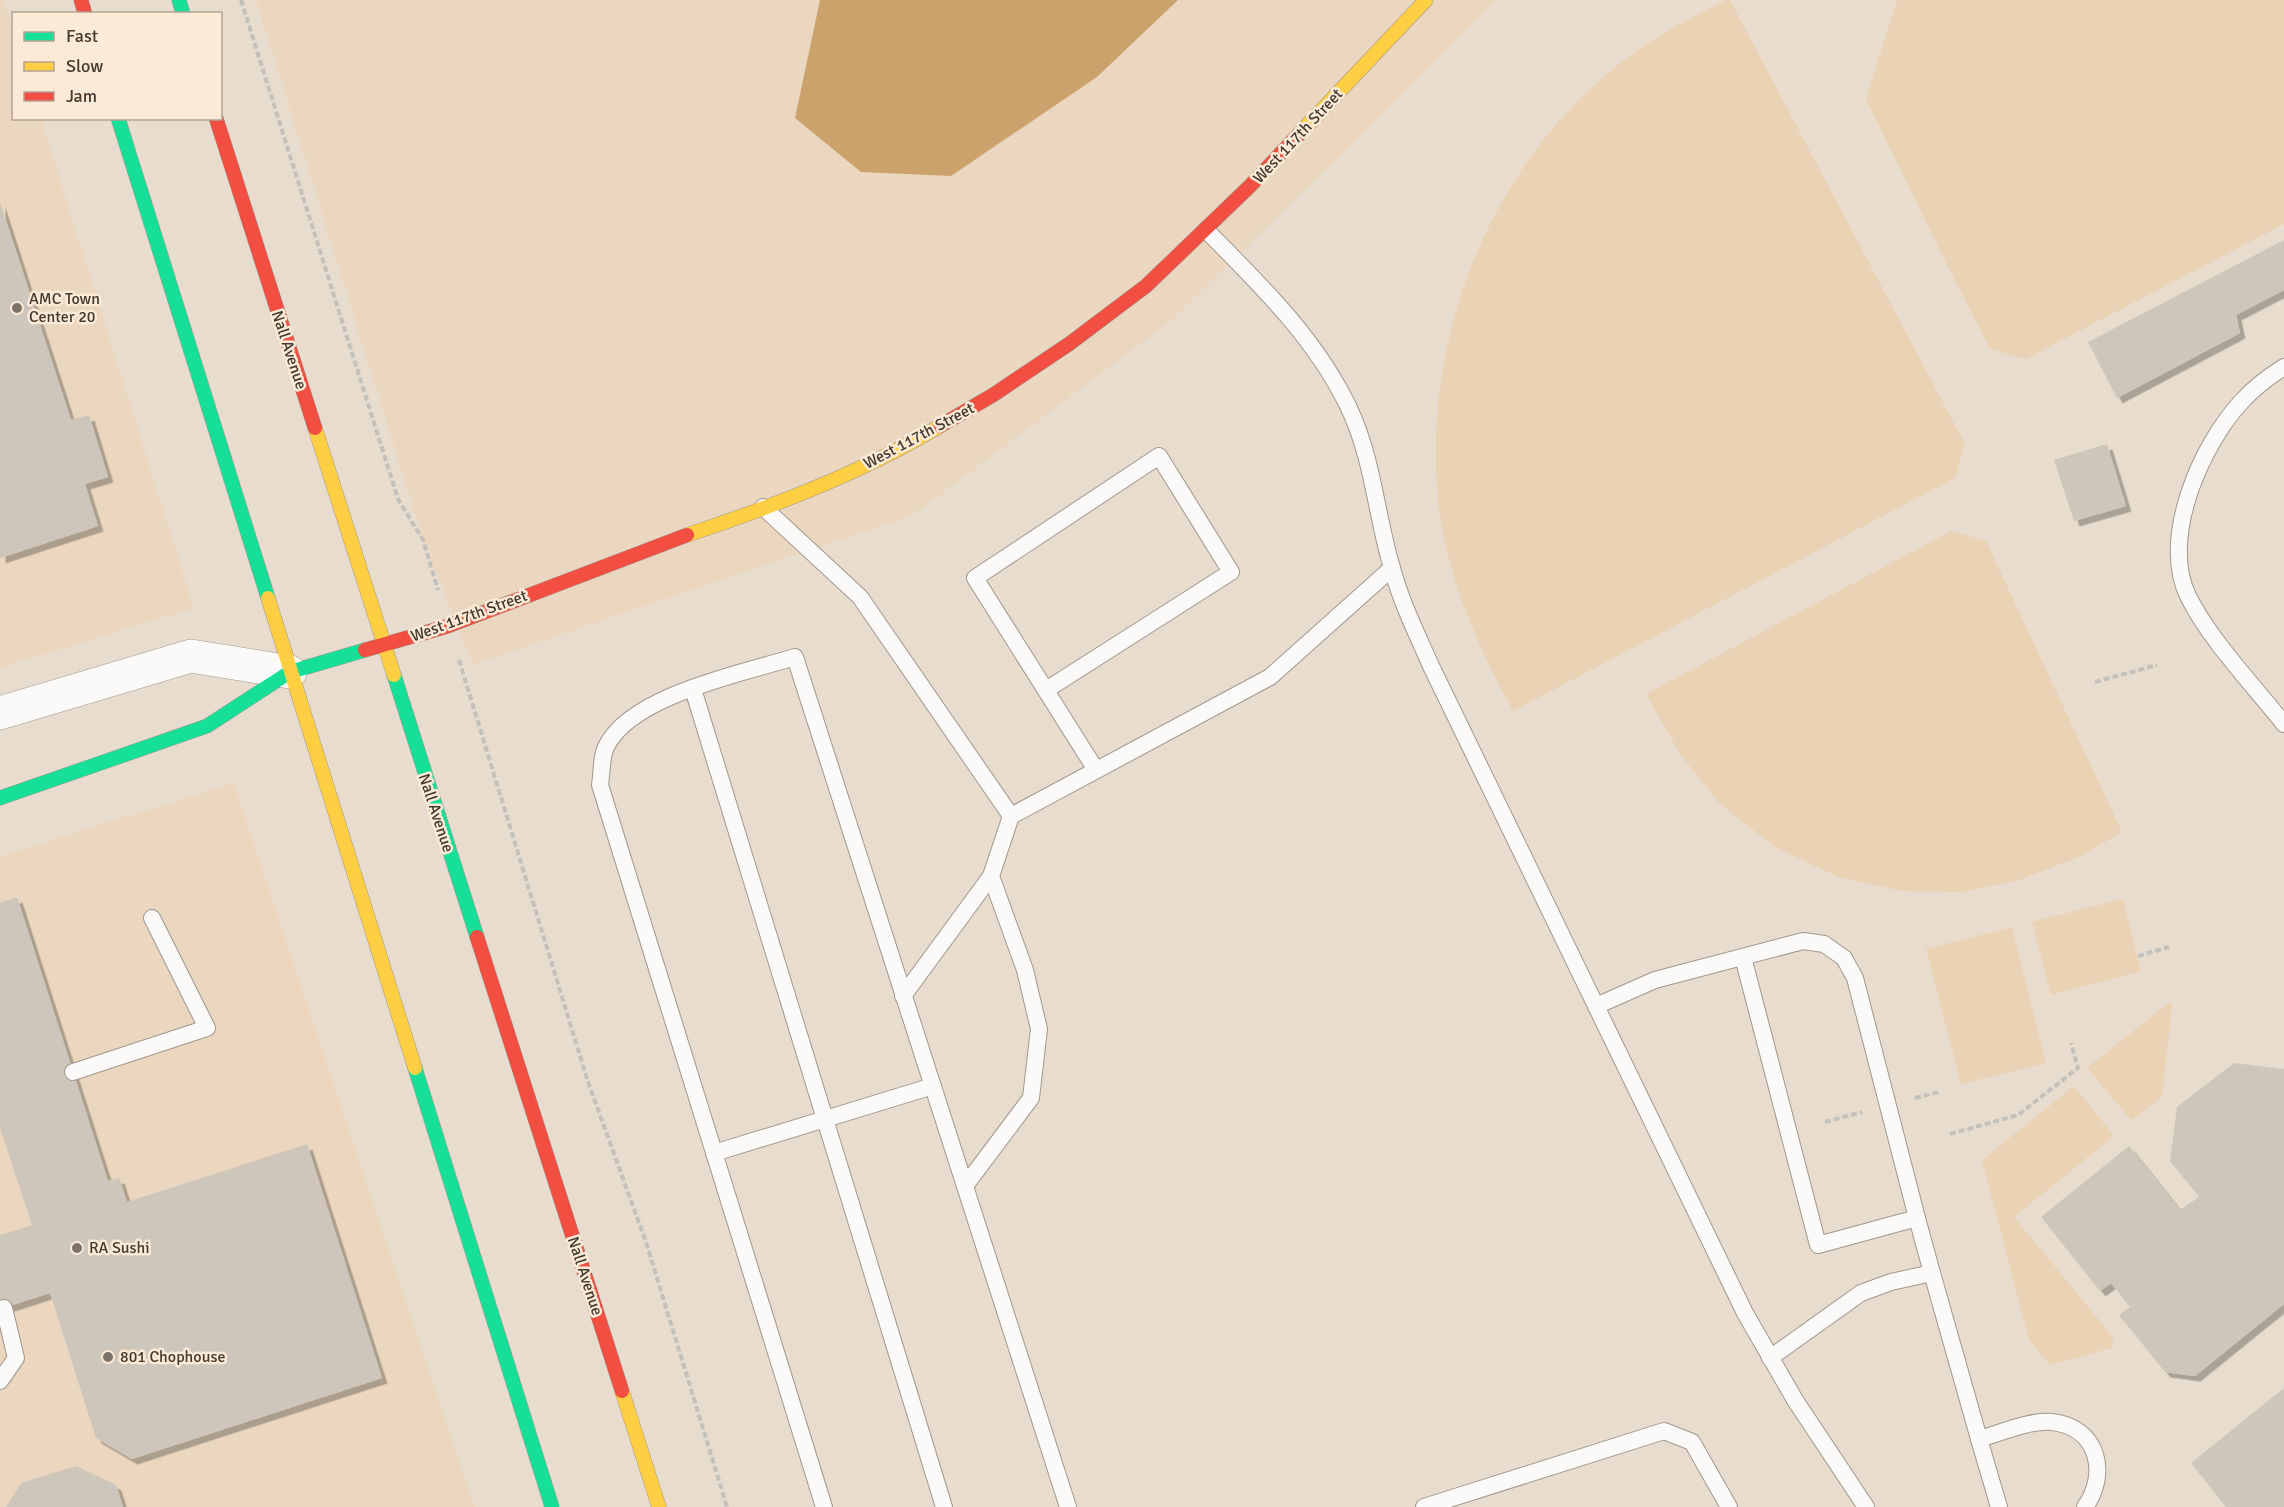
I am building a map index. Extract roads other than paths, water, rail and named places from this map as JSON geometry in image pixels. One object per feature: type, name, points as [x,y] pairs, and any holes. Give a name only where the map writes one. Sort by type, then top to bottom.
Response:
[{"type":"main road","name":"West 117th Street","points":[[0,798],[207,726],[290,672],[448,626],[655,546],[748,515],[837,478],[920,438],[993,395],[1069,344],[1146,286],[1206,230],[1426,0]]},
{"type":"main road","points":[[119,120],[552,1507]]},
{"type":"main road","name":"Nall Avenue","points":[[217,120],[659,1507]]},
{"type":"street","name":"West 117th Street","points":[[1,714],[190,656],[290,672]]},
{"type":"lane","points":[[1206,230],[1281,307],[1320,355],[1349,408],[1368,462],[1392,568],[1408,614],[1431,666],[1721,1265],[1770,1358],[1866,1507]]},
{"type":"lane","points":[[2284,367],[2265,379],[2241,402],[2220,429],[2203,458],[2191,488],[2181,525],[2178,560],[2187,594],[2203,622],[2284,724]]},
{"type":"lane","points":[[1046,690],[1231,573],[1159,456],[975,578],[1096,770]]},
{"type":"lane","points":[[763,507],[860,597],[1011,816]]},
{"type":"lane","points":[[903,996],[991,876],[1011,816],[1270,677],[1392,568]]},
{"type":"lane","points":[[824,1507],[600,785],[606,746],[626,721],[669,696],[795,657],[1068,1507]]},
{"type":"lane","points":[[693,689],[944,1507]]},
{"type":"lane","points":[[965,1186],[1031,1098],[1039,1029],[1025,970],[991,876]]},
{"type":"lane","points":[[73,1072],[207,1028],[152,918]]},
{"type":"lane","points":[[1596,1006],[1655,980],[1803,941],[1824,944],[1844,958],[1855,978],[1917,1218],[1999,1507]]},
{"type":"lane","points":[[1743,957],[1818,1245],[1917,1218]]},
{"type":"lane","points":[[714,1153],[933,1086]]},
{"type":"lane","points":[[1770,1358],[1861,1293],[1891,1282],[1932,1273]]},
{"type":"lane","points":[[1,1380],[16,1358],[4,1308]]},
{"type":"lane","points":[[1979,1438],[2050,1422],[2067,1425],[2081,1433],[2091,1446],[2097,1460],[2098,1478],[2094,1494],[2085,1507]]},
{"type":"lane","points":[[1424,1507],[1664,1431],[1692,1442],[1729,1507]]},
{"type":"place","name":"AMC Town Center 20","points":[[17,308]]},
{"type":"place","name":"RA Sushi","points":[[77,1248]]},
{"type":"place","name":"801 Chophouse","points":[[108,1357]]}]
